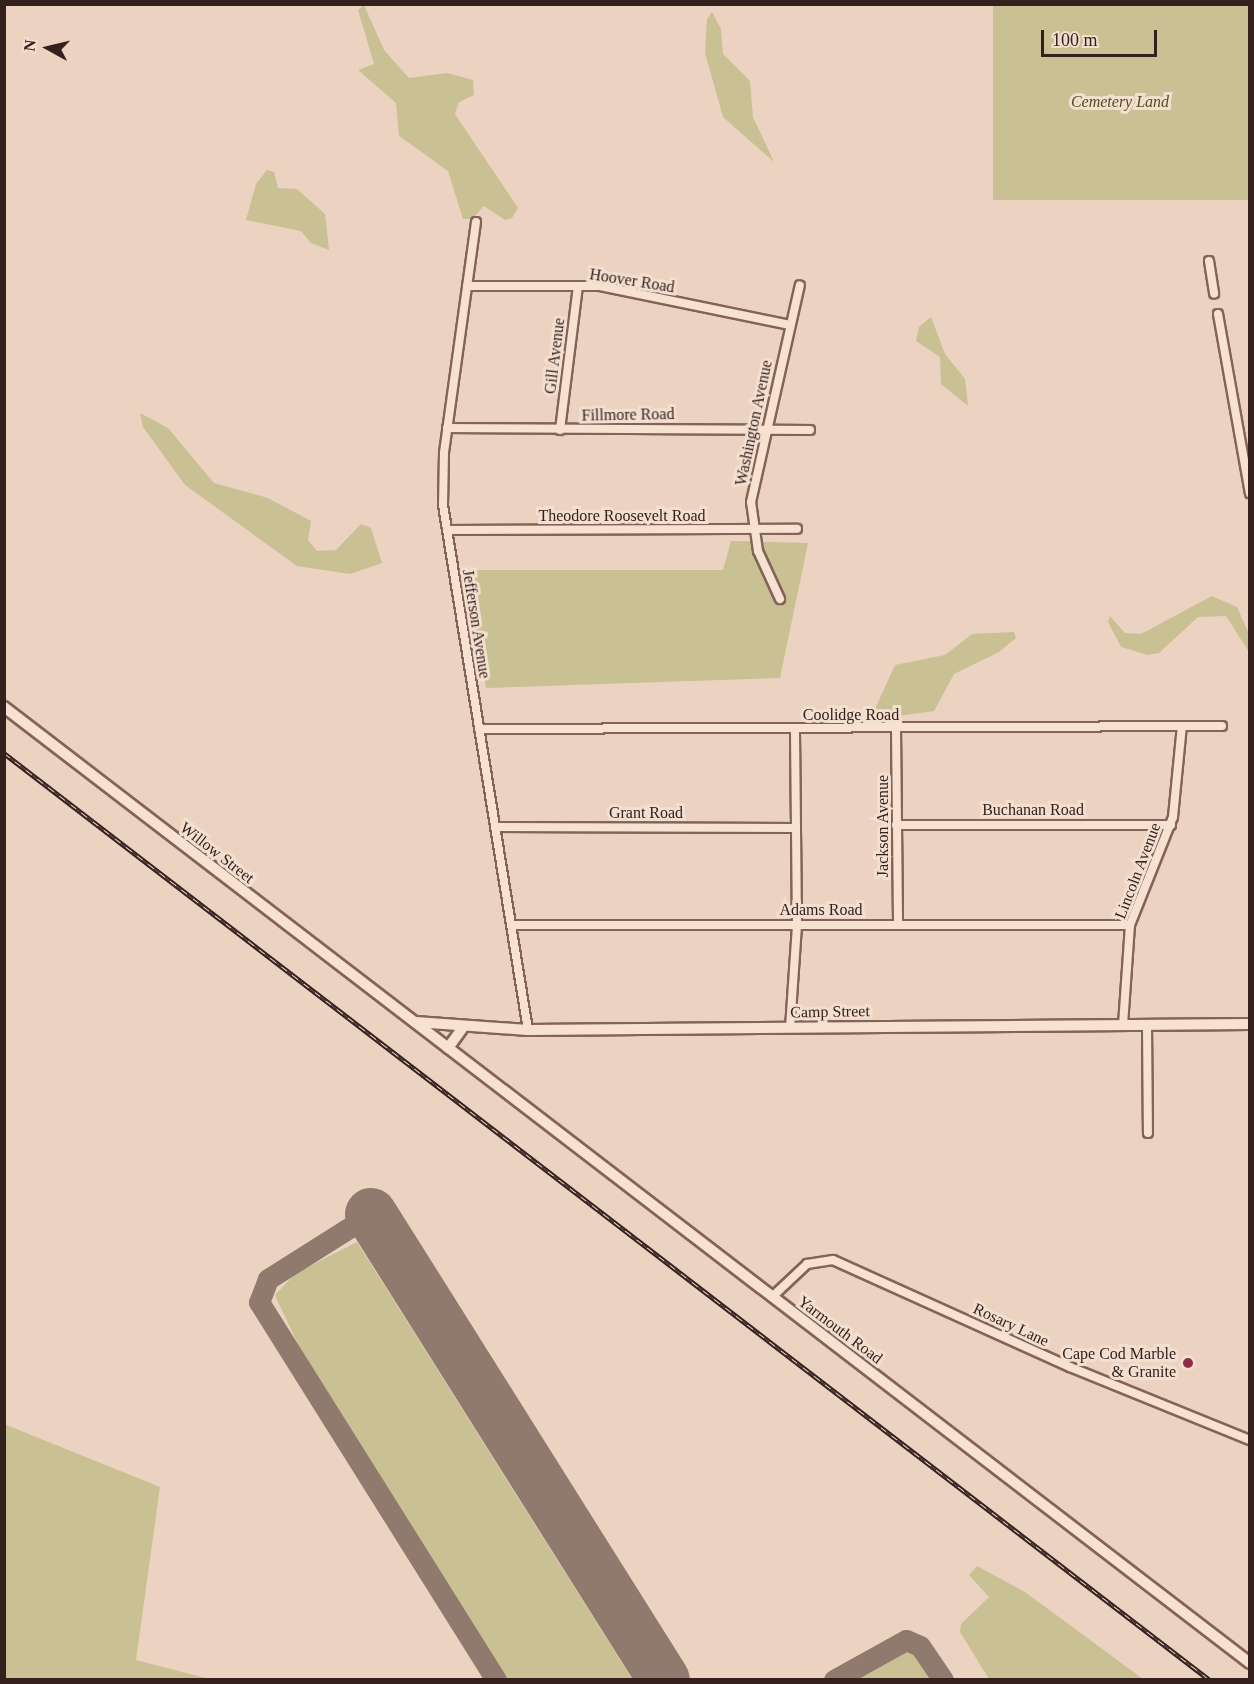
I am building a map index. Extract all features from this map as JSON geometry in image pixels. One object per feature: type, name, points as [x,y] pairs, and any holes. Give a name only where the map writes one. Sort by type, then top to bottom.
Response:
[{"type":"main road","name":"Willow Street","points":[[4,707],[412,1021]]},
{"type":"main road","name":"Camp Street","points":[[412,1021],[462,1029],[528,1030],[1250,1024]]},
{"type":"main road","name":"Yarmouth Road","points":[[412,1021],[1250,1663]]},
{"type":"main road","points":[[448,1048],[462,1029]]},
{"type":"street","name":"Jefferson Avenue","points":[[476,222],[442,478],[447,530],[528,1030]]},
{"type":"street","points":[[1209,261],[1214,294]]},
{"type":"street","name":"Washington Avenue","points":[[780,599],[752,528],[753,480],[801,285]]},
{"type":"street","name":"Hoover Road","points":[[467,286],[578,286],[790,325]]},
{"type":"street","name":"Gill Avenue","points":[[560,430],[578,286]]},
{"type":"street","points":[[1218,314],[1250,493]]},
{"type":"street","name":"Fillmore Road","points":[[447,428],[810,430]]},
{"type":"street","name":"Theodore Roosevelt Road","points":[[447,530],[797,529]]},
{"type":"street","name":"Lincoln Avenue","points":[[1123,1025],[1130,925],[1171,825],[1182,726]]},
{"type":"street","name":"Coolidge Road","points":[[479,729],[1222,726]]},
{"type":"street","points":[[790,1028],[797,924],[795,729]]},
{"type":"street","name":"Jackson Avenue","points":[[896,729],[897,923]]},
{"type":"street","name":"Buchanan Road","points":[[896,825],[1171,825]]},
{"type":"street","name":"Grant Road","points":[[496,828],[796,828]]},
{"type":"street","name":"Adams Road","points":[[512,925],[897,923],[1130,925]]},
{"type":"street","points":[[1146,1025],[1148,1133]]},
{"type":"street","name":"Rosary Lane","points":[[772,1297],[807,1264],[833,1260],[1070,1367],[1250,1440]]},
{"type":"green space","points":[[364,5],[384,50],[409,78],[447,73],[473,80],[474,95],[459,102],[455,114],[518,208],[512,218],[505,220],[484,206],[472,219],[463,219],[448,171],[399,136],[396,103],[358,70],[374,64],[358,10]]},
{"type":"green space","name":"Cemetery Land","points":[[993,5],[1249,5],[1249,200],[993,200]]},
{"type":"green space","points":[[712,12],[721,29],[723,54],[750,81],[753,117],[774,162],[723,117],[705,53],[707,19]]},
{"type":"green space","points":[[267,170],[274,172],[278,188],[297,189],[325,214],[329,250],[311,243],[301,231],[246,220],[256,184]]},
{"type":"green space","points":[[931,317],[945,354],[965,379],[968,406],[941,384],[940,357],[916,341],[919,327]]},
{"type":"green space","points":[[140,413],[168,428],[214,483],[268,498],[311,521],[308,540],[317,551],[336,550],[361,524],[371,528],[382,563],[350,574],[297,566],[185,485],[143,427]]},
{"type":"green space","points":[[731,541],[808,543],[780,678],[486,688],[465,570],[723,570]]},
{"type":"green space","points":[[1212,596],[1237,607],[1249,634],[1249,652],[1226,616],[1198,617],[1159,653],[1148,655],[1121,647],[1108,622],[1110,616],[1125,633],[1141,634]]},
{"type":"green space","points":[[1014,632],[1016,638],[999,652],[954,674],[934,711],[898,716],[875,709],[895,665],[945,655],[972,634]]},
{"type":"green space","points":[[357,1242],[632,1679],[507,1679],[304,1357],[275,1295],[296,1273]]},
{"type":"green space","points":[[4,1424],[160,1487],[136,1660],[209,1679],[5,1679]]},
{"type":"green space","points":[[977,1566],[1025,1592],[1143,1679],[989,1679],[960,1632],[961,1624],[989,1597],[969,1575]]},
{"type":"green space","points":[[906,1647],[915,1651],[935,1679],[847,1679]]},
{"type":"taxiway","points":[[371,1214],[268,1279],[259,1302],[496,1680]]},
{"type":"taxiway","points":[[834,1680],[906,1640],[920,1646],[943,1680]]},
{"type":"runway","points":[[371,1214],[664,1680]]},
{"type":"railway","points":[[4,753],[1210,1680]]},
{"type":"place","name":"Cape Cod Marble & Granite","points":[[1188,1363]]}]
